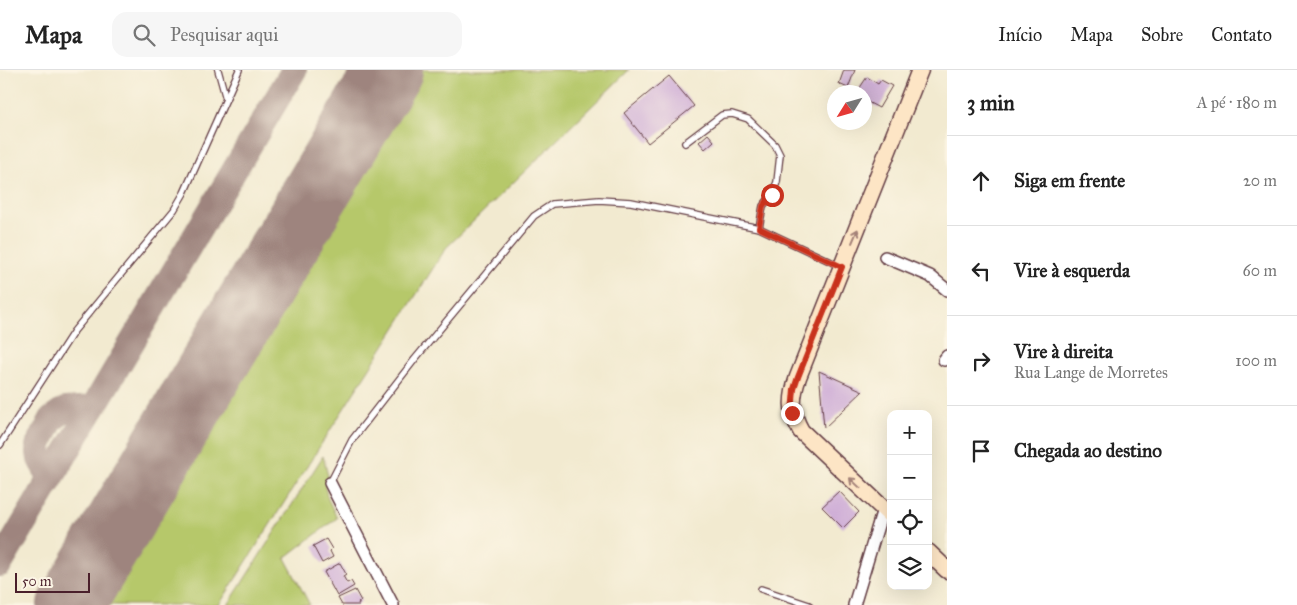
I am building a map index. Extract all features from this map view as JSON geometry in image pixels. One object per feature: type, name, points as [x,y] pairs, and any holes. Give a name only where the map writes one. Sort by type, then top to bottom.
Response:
[{"type":"main road","points":[[887,513],[801,431],[792,413],[794,389],[798,377],[920,70]]},
{"type":"main road","points":[[932,556],[947,570]]},
{"type":"street","points":[[885,257],[930,276],[947,290]]},
{"type":"street","points":[[330,483],[393,605]]},
{"type":"street","points":[[854,605],[887,513]]},
{"type":"lane","points":[[218,70],[226,99]]},
{"type":"lane","points":[[0,445],[74,331],[174,210],[184,193],[238,70]]},
{"type":"lane","points":[[685,143],[722,115],[732,114],[748,119],[775,145],[780,155],[777,182],[772,195],[763,206],[759,228]]},
{"type":"lane","points":[[330,483],[352,440],[415,359],[534,216],[552,204],[599,200],[631,202],[759,228],[842,267]]},
{"type":"lane","points":[[761,589],[809,605]]},
{"type":"green space","points":[[423,70],[629,70],[446,248],[219,605],[101,605]]},
{"type":"green space","points":[[323,456],[328,476],[325,487],[328,499],[337,518],[285,558],[310,605],[228,605]]},
{"type":"building","points":[[844,70],[855,70],[849,85],[839,84]]},
{"type":"building","points":[[669,76],[694,106],[648,143],[624,113]]},
{"type":"building","points":[[867,77],[878,84],[881,80],[892,86],[879,108],[872,104],[872,85],[862,85]]},
{"type":"building","points":[[708,134],[714,141],[705,149],[699,142]]},
{"type":"building","points":[[819,371],[863,391],[824,428]]},
{"type":"building","points":[[839,491],[859,512],[843,528],[822,507]]},
{"type":"building","points":[[326,539],[332,549],[330,551],[333,557],[322,563],[313,546]]},
{"type":"building","points":[[340,563],[346,574],[343,576],[347,583],[351,581],[354,586],[337,596],[324,572]]},
{"type":"building","points":[[355,590],[361,601],[358,603],[359,605],[342,605],[338,598]]},
{"type":"taxiway","points":[[0,564],[294,70]]},
{"type":"taxiway","points":[[58,467],[46,470],[40,459],[38,446],[52,419],[65,410],[93,408]]},
{"type":"runway","points":[[71,605],[389,70]]},
{"type":"route","points":[[772,195],[763,206],[759,228],[842,267],[798,377],[794,389],[792,413]]}]
